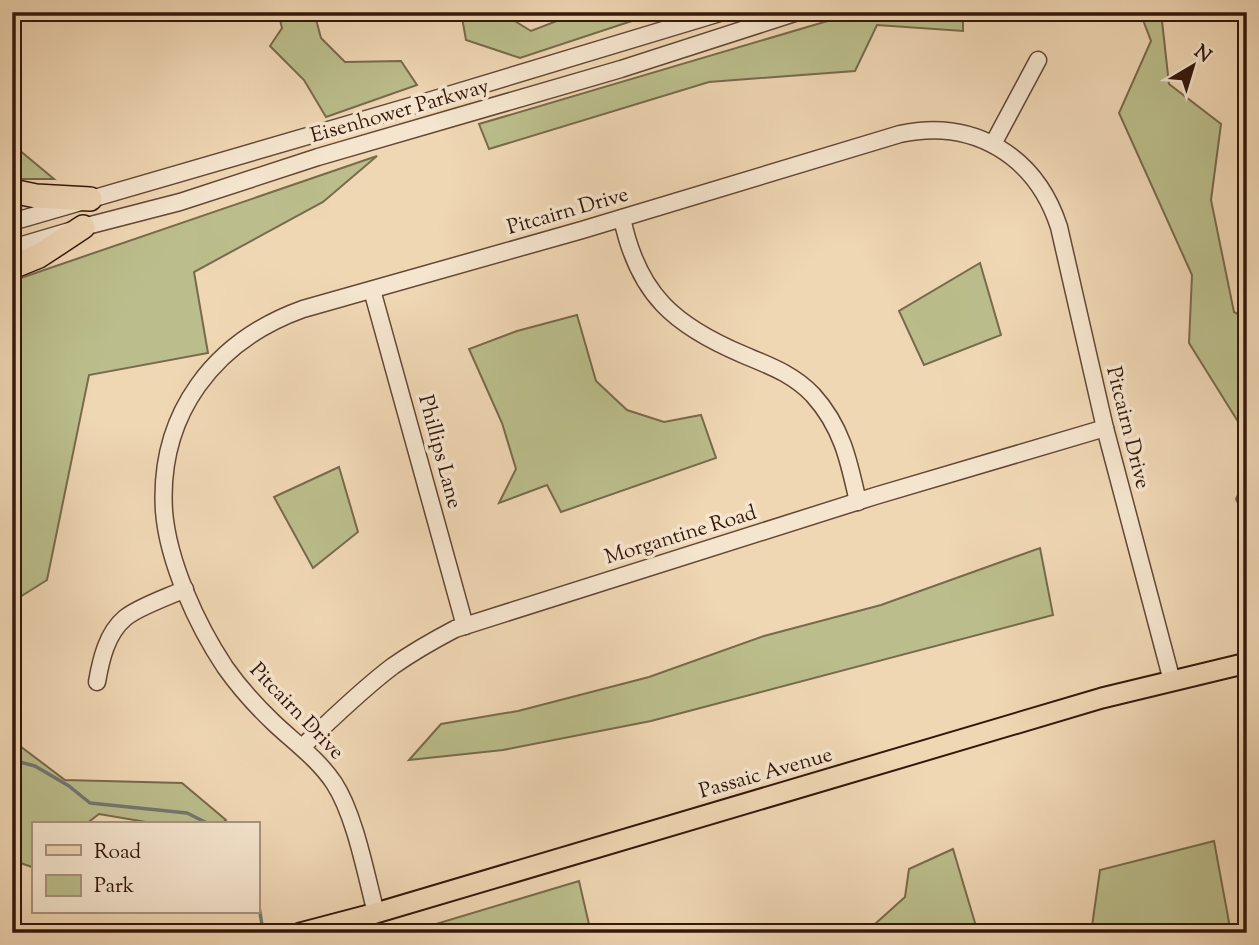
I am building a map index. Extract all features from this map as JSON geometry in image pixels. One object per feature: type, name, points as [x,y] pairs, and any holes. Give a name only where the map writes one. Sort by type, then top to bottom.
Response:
[{"type":"highway","points":[[12,191],[90,199]]},
{"type":"highway","points":[[12,267],[39,256],[83,227]]},
{"type":"main road","name":"Passaic Avenue","points":[[300,933],[376,913],[1102,698],[1245,665]]},
{"type":"street","name":"Eisenhower Parkway","points":[[12,222],[723,12]]},
{"type":"street","name":"Eisenhower Parkway","points":[[12,248],[180,202],[318,157],[621,69],[798,12]]},
{"type":"street","points":[[993,144],[1038,60]]},
{"type":"street","name":"Pitcairn Drive","points":[[376,913],[356,837],[334,783],[302,747],[257,706],[226,667],[206,635],[185,589],[167,532],[164,492],[174,431],[192,394],[210,370],[232,348],[265,324],[303,309],[913,131],[953,131],[993,144],[1024,167],[1041,188],[1054,212],[1105,428],[1172,681]]},
{"type":"street","points":[[622,218],[638,267],[667,309],[708,339],[787,373],[821,405],[844,446],[858,502]]},
{"type":"street","name":"Phillips Lane","points":[[372,290],[465,626]]},
{"type":"street","name":"Morgantine Road","points":[[302,747],[360,692],[427,644],[455,629],[858,502],[1105,428]]},
{"type":"street","points":[[97,682],[106,646],[125,618],[185,589]]},
{"type":"green space","points":[[278,12],[314,12],[321,38],[345,62],[401,61],[417,85],[326,117],[304,80],[270,46],[282,28]]},
{"type":"green space","points":[[461,12],[500,12],[531,31],[580,12],[659,12],[520,58],[466,40]]},
{"type":"green space","points":[[858,12],[963,12],[963,31],[877,25],[855,71],[709,82],[489,149],[479,124]]},
{"type":"green space","points":[[1140,12],[1161,12],[1169,84],[1221,124],[1211,200],[1234,312],[1247,319],[1247,436],[1189,343],[1192,275],[1119,113],[1151,41]]},
{"type":"green space","points":[[12,144],[54,179],[12,177]]},
{"type":"green space","points":[[377,156],[323,202],[194,272],[208,353],[89,375],[47,580],[12,602],[12,281]]},
{"type":"green space","points":[[980,263],[1001,335],[924,365],[899,311]]},
{"type":"green space","points":[[577,315],[596,381],[627,410],[664,422],[701,415],[716,458],[561,512],[547,485],[499,503],[516,469],[502,423],[469,349],[517,331]]},
{"type":"green space","points":[[339,467],[358,532],[313,568],[274,497]]},
{"type":"green space","points":[[1247,476],[1247,522],[1236,499]]},
{"type":"green space","points":[[1040,548],[1053,615],[651,721],[503,750],[409,760],[441,724],[518,711],[649,677],[764,636],[881,605]]},
{"type":"green space","points":[[12,740],[65,780],[182,783],[226,820],[146,822],[99,814],[89,822],[32,822],[32,867],[12,860]]},
{"type":"green space","points":[[1214,841],[1231,933],[1091,933],[1100,870]]},
{"type":"green space","points":[[953,849],[978,933],[865,933],[905,897],[909,869]]},
{"type":"green space","points":[[579,881],[591,933],[406,933]]},
{"type":"waterway","points":[[12,760],[35,766],[69,786],[90,803],[187,813],[205,822]]},
{"type":"waterway","points":[[259,906],[264,933]]}]
